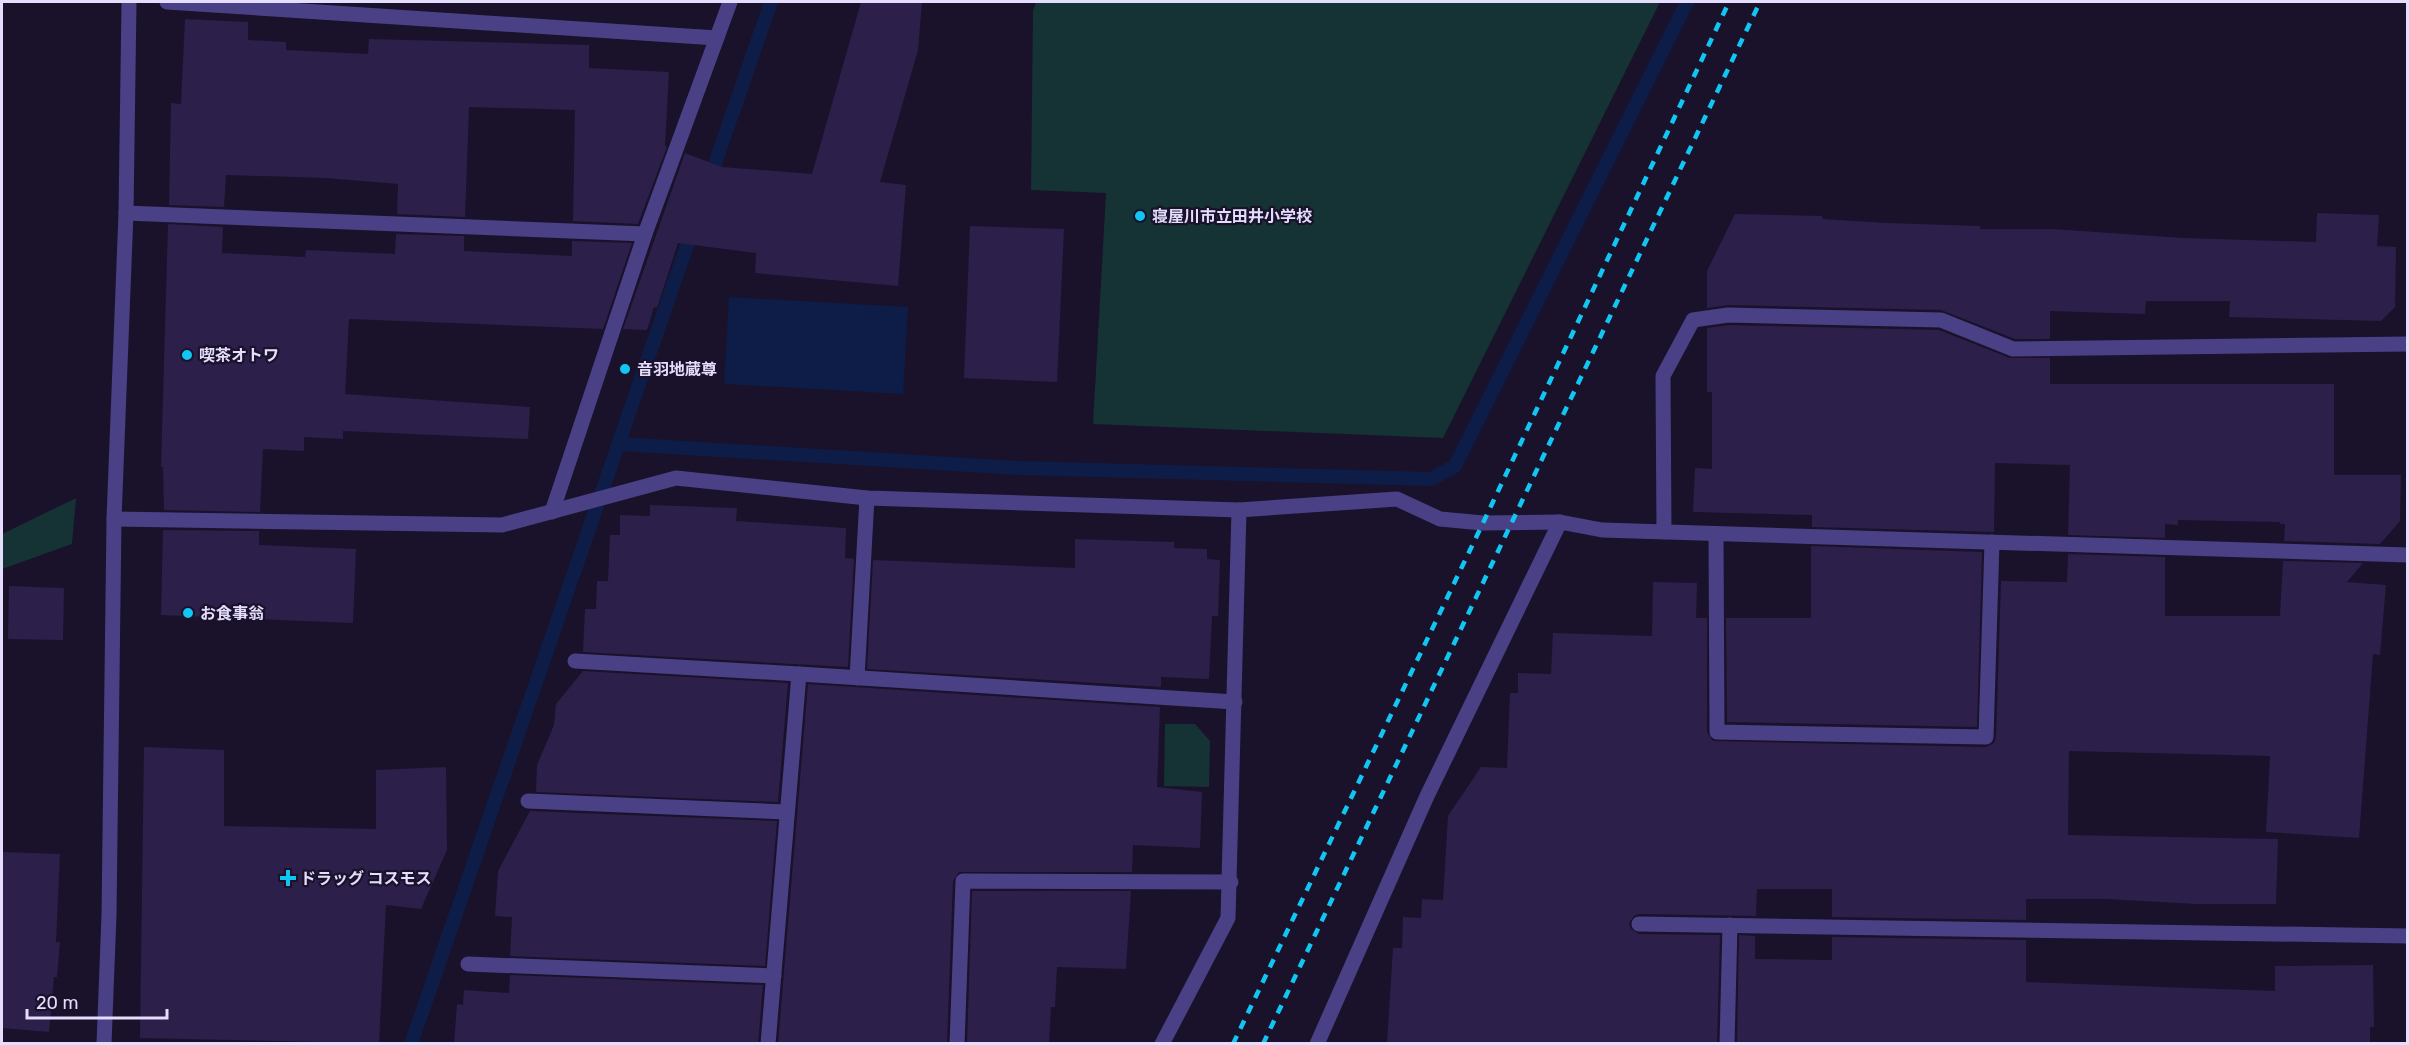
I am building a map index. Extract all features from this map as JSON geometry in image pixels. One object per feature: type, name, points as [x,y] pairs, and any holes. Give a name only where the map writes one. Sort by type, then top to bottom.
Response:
[{"type":"street","points":[[105,1044],[114,519],[126,213],[129,2]]},
{"type":"street","points":[[167,2],[717,38]]},
{"type":"street","points":[[552,512],[645,234],[730,2]]},
{"type":"street","points":[[126,213],[645,234]]},
{"type":"street","points":[[1664,532],[1663,376],[1693,320],[1728,315],[1941,320],[2013,349],[2408,344]]},
{"type":"street","points":[[114,519],[502,525],[676,478],[867,498],[1239,510],[1397,499],[1440,519],[1484,523],[1560,522],[1602,530],[2408,555]]},
{"type":"street","points":[[857,678],[867,498]]},
{"type":"street","points":[[1162,1044],[1228,918],[1231,882],[1239,510]]},
{"type":"street","points":[[1317,1044],[1428,796],[1560,522]]},
{"type":"street","points":[[1716,534],[1717,732],[1986,737],[1992,542]]},
{"type":"street","points":[[575,661],[1235,702]]},
{"type":"street","points":[[768,1044],[799,674]]},
{"type":"street","points":[[528,801],[787,812]]},
{"type":"street","points":[[957,1044],[963,881],[1231,882]]},
{"type":"street","points":[[1639,924],[2408,936]]},
{"type":"street","points":[[1727,1044],[1730,926]]},
{"type":"street","points":[[468,964],[774,976]]},
{"type":"green space","points":[[1036,2],[1660,2],[1443,438],[1093,424],[1106,193],[1031,190],[1033,11]]},
{"type":"green space","points":[[76,498],[72,544],[2,569],[2,534]]},
{"type":"green space","points":[[1165,724],[1195,724],[1210,741],[1209,787],[1164,786]]},
{"type":"water","points":[[729,297],[908,307],[903,394],[724,384]]},
{"type":"building","points":[[861,2],[922,2],[918,50],[880,182],[906,185],[898,286],[755,273],[756,253],[678,243],[657,308],[654,307],[647,330],[623,329],[685,153],[722,167],[812,174]]},
{"type":"building","points":[[185,19],[248,22],[248,40],[286,42],[286,50],[368,54],[369,39],[589,45],[589,68],[669,72],[665,146],[667,147],[638,224],[573,221],[575,110],[469,107],[465,217],[397,214],[398,184],[326,178],[226,175],[224,207],[169,205],[171,103],[181,104]]},
{"type":"building","points":[[2317,213],[2379,215],[2377,246],[2396,247],[2395,307],[2381,321],[2229,317],[2230,301],[2146,301],[2145,314],[2050,311],[2050,339],[2015,339],[1941,310],[1728,305],[1707,308],[1707,271],[1735,214],[1822,216],[1822,219],[1980,226],[1980,229],[2051,229],[2184,238],[2316,242]]},
{"type":"building","points":[[168,224],[223,227],[222,253],[305,257],[306,250],[395,254],[396,234],[464,236],[464,251],[572,256],[572,241],[632,243],[603,329],[349,319],[345,394],[530,407],[528,439],[343,431],[343,439],[304,437],[304,451],[263,449],[260,512],[164,510],[163,467],[161,467]]},
{"type":"building","points":[[970,226],[1064,229],[1057,382],[964,378]]},
{"type":"building","points":[[1729,325],[1939,330],[2010,358],[2050,358],[2050,384],[2334,384],[2334,475],[2401,475],[2400,521],[2380,544],[2284,541],[2285,524],[2280,524],[2280,522],[2178,520],[2178,525],[2165,524],[2165,538],[2068,535],[2070,465],[1995,463],[1994,532],[1812,527],[1812,515],[1693,512],[1695,468],[1712,469],[1712,392],[1707,392],[1707,328]]},
{"type":"building","points":[[650,505],[737,508],[736,521],[846,528],[845,558],[854,559],[848,667],[583,652],[585,609],[596,609],[597,581],[608,581],[610,535],[620,535],[620,515],[650,516]]},
{"type":"building","points":[[163,530],[259,531],[259,545],[356,549],[353,623],[161,615]]},
{"type":"building","points":[[1075,539],[1174,542],[1174,548],[1207,549],[1207,559],[1220,560],[1218,616],[1212,616],[1209,679],[1161,677],[1161,687],[867,669],[873,560],[1075,568]]},
{"type":"building","points":[[1811,546],[1982,552],[1977,727],[1727,722],[1726,618],[1811,618]]},
{"type":"building","points":[[2068,554],[2165,557],[2165,616],[2280,616],[2283,561],[2363,563],[2347,582],[2386,585],[2380,655],[2373,654],[2359,838],[2266,832],[2270,756],[2069,751],[2068,835],[2278,839],[2276,904],[2026,899],[2026,920],[1832,917],[1832,889],[1757,889],[1756,916],[1639,914],[1634,916],[1629,923],[1631,929],[1639,934],[1720,935],[1717,1044],[1387,1044],[1393,948],[1402,948],[1403,917],[1421,918],[1422,899],[1443,900],[1448,816],[1481,767],[1507,768],[1510,693],[1518,693],[1518,673],[1551,674],[1553,633],[1652,636],[1653,582],[1697,583],[1696,618],[1707,618],[1707,732],[1713,741],[1986,747],[1994,743],[1996,737],[2001,581],[2067,582]]},
{"type":"building","points":[[9,586],[64,588],[63,640],[8,639]]},
{"type":"building","points":[[583,671],[788,683],[778,802],[536,792],[537,765],[554,725],[556,704]]},
{"type":"building","points":[[808,684],[1160,707],[1157,787],[1202,792],[1200,848],[1133,845],[1132,872],[959,872],[953,881],[947,1044],[778,1044]]},
{"type":"building","name":"ドラッグ コスモス","points":[[144,747],[224,750],[224,826],[376,829],[376,770],[446,767],[447,850],[421,909],[386,905],[379,1043],[140,1038]]},
{"type":"building","points":[[530,811],[777,821],[765,966],[510,956],[512,917],[495,916],[498,871]]},
{"type":"building","points":[[2,852],[60,854],[56,942],[60,942],[49,1032],[2,1028]]},
{"type":"building","points":[[972,891],[1131,891],[1126,969],[1057,967],[1055,1007],[1051,1007],[1049,1044],[967,1044]]},
{"type":"building","points":[[1739,935],[1755,936],[1755,959],[1832,960],[1832,937],[2026,940],[2026,982],[2275,991],[2275,966],[2373,965],[2374,1027],[2370,1027],[2370,1044],[1737,1044]]},
{"type":"building","points":[[510,975],[763,985],[758,1044],[454,1044],[457,1004],[463,1005],[464,990],[509,993]]},
{"type":"waterway","points":[[709,181],[771,2]]},
{"type":"waterway","points":[[619,444],[1019,468],[1431,479],[1455,466],[1687,2]]},
{"type":"waterway","points":[[411,1044],[693,228]]},
{"type":"railway","points":[[1233,1044],[1483,523],[1729,2]]},
{"type":"railway","points":[[1263,1044],[1760,2]]},
{"type":"place","name":"寝屋川市立田井小学校","points":[[1140,216]]},
{"type":"place","name":"喫茶オトワ","points":[[187,355]]},
{"type":"place","name":"音羽地蔵尊","points":[[625,369]]},
{"type":"place","name":"お食事翁","points":[[188,613]]},
{"type":"place","name":"ドラッグ コスモス","points":[[288,878]]}]
